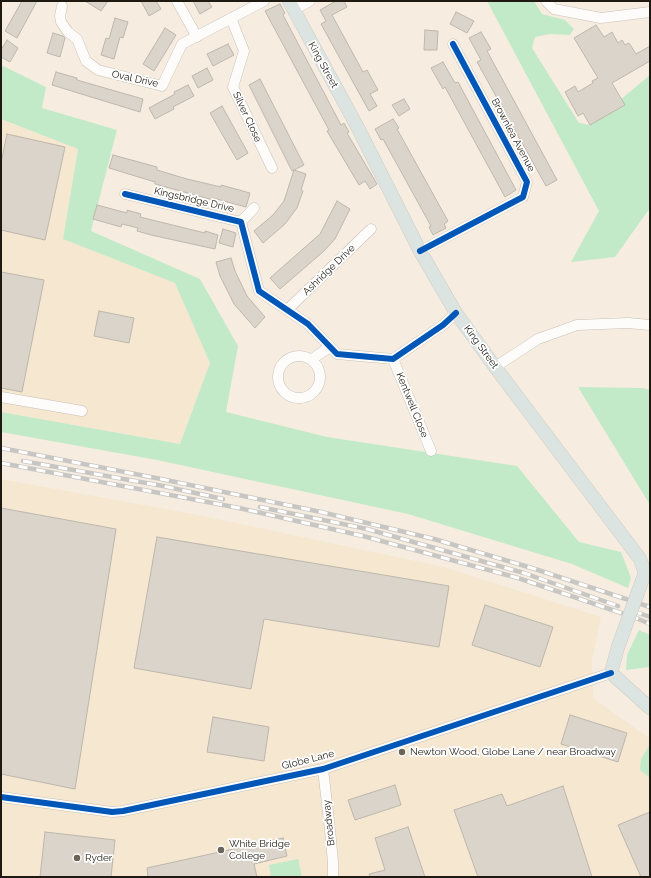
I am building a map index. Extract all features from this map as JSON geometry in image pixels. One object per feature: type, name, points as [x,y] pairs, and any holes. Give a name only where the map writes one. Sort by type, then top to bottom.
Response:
[{"type":"main road","name":"King Street","points":[[291,5],[358,128],[420,251],[456,313],[495,368],[640,559],[648,573],[638,592],[610,673]]},
{"type":"main road","points":[[610,673],[650,708]]},
{"type":"street","points":[[177,1],[197,36]]},
{"type":"street","name":"Oval Drive","points":[[62,6],[60,16],[61,22],[68,32],[77,39],[86,61],[98,70],[162,86],[182,44],[264,1]]},
{"type":"street","points":[[291,5],[310,1]]},
{"type":"street","points":[[546,1],[554,9],[600,18],[650,12]]},
{"type":"street","name":"Silver Close","points":[[231,18],[244,51],[233,87],[272,168]]},
{"type":"street","name":"Brownlea Avenue","points":[[420,251],[523,197],[527,182],[453,44]]},
{"type":"street","name":"Kingsbridge Drive","points":[[125,194],[241,222],[259,291],[308,324],[336,354],[393,359]]},
{"type":"street","points":[[241,222],[254,208]]},
{"type":"street","name":"Ashridge Drive","points":[[287,310],[371,229]]},
{"type":"street","points":[[393,359],[443,325],[456,313]]},
{"type":"street","points":[[495,368],[538,339],[577,325],[650,323]]},
{"type":"street","points":[[312,359],[330,348]]},
{"type":"street","points":[[297,355],[312,359],[318,368],[320,376],[319,384],[316,390],[305,397],[298,398],[290,397],[283,392],[279,386],[277,375],[279,368],[284,361],[297,355]]},
{"type":"street","name":"Kentwell Close","points":[[393,359],[431,451]]},
{"type":"street","points":[[1,396],[82,411]]},
{"type":"street","name":"Globe Lane","points":[[1,797],[112,812],[123,811],[323,769],[610,673]]},
{"type":"street","name":"Broadway","points":[[323,769],[333,862],[333,877]]},
{"type":"shaded area","points":[[1,119],[78,149],[63,239],[176,283],[210,363],[180,444],[1,412]]},
{"type":"shaded area","points":[[1,479],[198,515],[444,567],[601,617],[592,660],[593,698],[650,739],[650,744],[641,759],[640,770],[650,778],[650,877],[1,877]]},
{"type":"green space","points":[[487,1],[534,1],[542,14],[565,20],[574,29],[570,35],[550,34],[535,37],[532,48],[579,123],[590,125],[650,75],[650,208],[615,257],[571,262],[599,211]]},
{"type":"green space","points":[[1,65],[46,87],[42,108],[117,130],[91,231],[200,279],[238,346],[226,412],[327,437],[517,466],[579,542],[621,552],[631,578],[628,588],[572,564],[408,514],[157,460],[1,432],[1,412],[180,444],[210,363],[175,283],[63,239],[78,149],[1,119]]},
{"type":"green space","points":[[578,387],[643,388],[650,390],[650,505]]},
{"type":"green space","points":[[639,630],[650,635],[650,667],[626,670],[627,655]]},
{"type":"green space","points":[[650,744],[650,778],[640,770],[641,759]]},
{"type":"green space","points":[[298,859],[302,877],[271,877],[269,865]]},
{"type":"building","points":[[22,1],[37,1],[17,38],[5,31]]},
{"type":"building","points":[[85,1],[108,1],[101,11]]},
{"type":"building","points":[[141,1],[156,1],[161,9],[149,16]]},
{"type":"building","points":[[193,1],[208,1],[212,7],[200,14]]},
{"type":"building","points":[[336,1],[344,1],[347,7],[332,15],[363,72],[367,70],[378,90],[370,94],[377,106],[369,111],[321,24],[326,21],[320,10]]},
{"type":"building","points":[[280,4],[285,13],[283,15],[341,125],[344,123],[349,132],[347,133],[377,184],[370,189],[365,181],[359,185],[327,131],[329,130],[265,11]]},
{"type":"building","points":[[456,12],[474,21],[467,33],[450,24]]},
{"type":"building","points":[[115,18],[128,22],[123,38],[120,37],[114,59],[101,55],[106,38],[109,39]]},
{"type":"building","points":[[596,25],[604,37],[612,32],[618,43],[622,40],[625,45],[629,43],[636,54],[650,46],[650,61],[612,83],[625,105],[590,125],[583,113],[578,116],[565,92],[575,86],[578,92],[593,83],[592,81],[598,78],[574,38]]},
{"type":"building","points":[[165,28],[176,35],[154,71],[143,64]]},
{"type":"building","points":[[425,30],[438,31],[437,50],[424,50]]},
{"type":"building","points":[[481,32],[491,49],[487,51],[557,180],[546,186],[477,62],[481,60],[469,38]]},
{"type":"building","points":[[53,33],[65,38],[60,57],[47,53]]},
{"type":"building","points":[[7,40],[18,48],[10,62],[1,57],[1,50]]},
{"type":"building","points":[[228,44],[234,55],[213,66],[207,54]]},
{"type":"building","points":[[443,62],[455,83],[458,82],[516,190],[505,197],[445,87],[443,89],[431,68]]},
{"type":"building","points":[[207,68],[213,80],[198,88],[192,76]]},
{"type":"building","points":[[56,72],[77,78],[77,80],[143,99],[140,112],[52,85]]},
{"type":"building","points":[[260,79],[304,165],[292,171],[249,85]]},
{"type":"building","points":[[188,85],[194,96],[155,119],[149,108]]},
{"type":"building","points":[[404,99],[410,109],[399,116],[392,105]]},
{"type":"building","points":[[222,106],[248,153],[237,160],[210,113]]},
{"type":"building","points":[[393,119],[399,128],[397,129],[448,221],[444,224],[446,228],[433,235],[429,227],[431,226],[383,139],[381,140],[375,129]]},
{"type":"building","points":[[7,134],[65,147],[45,240],[1,230],[1,163]]},
{"type":"building","points":[[113,155],[157,167],[157,170],[187,179],[221,187],[221,185],[250,193],[246,207],[213,198],[213,200],[155,184],[155,182],[109,168]]},
{"type":"building","points":[[294,170],[306,174],[301,190],[303,191],[297,208],[285,224],[263,243],[254,231],[273,215],[284,201]]},
{"type":"building","points":[[337,201],[350,209],[335,239],[324,251],[280,289],[270,278],[320,234]]},
{"type":"building","points":[[97,205],[127,213],[127,210],[141,214],[140,217],[218,235],[215,249],[151,235],[137,231],[138,228],[122,224],[121,227],[93,219]]},
{"type":"building","points":[[223,229],[236,233],[233,247],[219,243]]},
{"type":"building","points":[[231,258],[235,271],[247,296],[265,317],[255,328],[234,304],[220,276],[216,262]]},
{"type":"building","points":[[1,272],[44,280],[22,392],[1,388]]},
{"type":"building","points":[[99,311],[134,318],[129,343],[94,336]]},
{"type":"building","points":[[1,508],[116,529],[75,789],[1,774]]},
{"type":"building","points":[[157,537],[449,586],[439,647],[264,619],[251,689],[134,668]]},
{"type":"building","points":[[485,605],[553,627],[540,667],[472,645]]},
{"type":"building","points":[[570,715],[627,733],[618,762],[561,744]]},
{"type":"building","points":[[213,717],[269,727],[264,761],[207,752]]},
{"type":"building","points":[[395,785],[401,805],[355,820],[348,800]]},
{"type":"building","points":[[563,786],[592,877],[478,877],[454,810],[502,794],[507,806]]},
{"type":"building","points":[[650,812],[650,877],[641,877],[618,825]]},
{"type":"building","points":[[408,827],[425,877],[370,877],[369,874],[385,870],[375,838]]},
{"type":"building","name":"Ryder","points":[[45,832],[115,840],[111,877],[40,877]]},
{"type":"building","points":[[283,838],[287,856],[254,864],[257,877],[148,877],[147,868]]},
{"type":"railway","points":[[1,448],[321,512],[434,539],[535,569],[650,607]]},
{"type":"railway","points":[[23,461],[163,486],[223,499]]},
{"type":"railway","points":[[1,463],[239,508],[363,536],[518,578],[650,624]]},
{"type":"railway","points":[[260,507],[367,529],[524,573],[618,606]]},
{"type":"railway","points":[[633,611],[650,617]]},
{"type":"cycle path","points":[[420,251],[523,197],[527,182],[453,44]]},
{"type":"cycle path","points":[[125,194],[241,222],[259,291],[308,324],[337,354],[393,359],[443,325],[456,313]]},
{"type":"cycle path","points":[[1,797],[112,812],[123,811],[323,769],[611,673]]},
{"type":"place","name":"Newton Wood, Globe Lane / near Broadway","points":[[402,752]]},
{"type":"place","name":"White Bridge College","points":[[221,850]]},
{"type":"place","name":"Ryder","points":[[77,858]]}]
